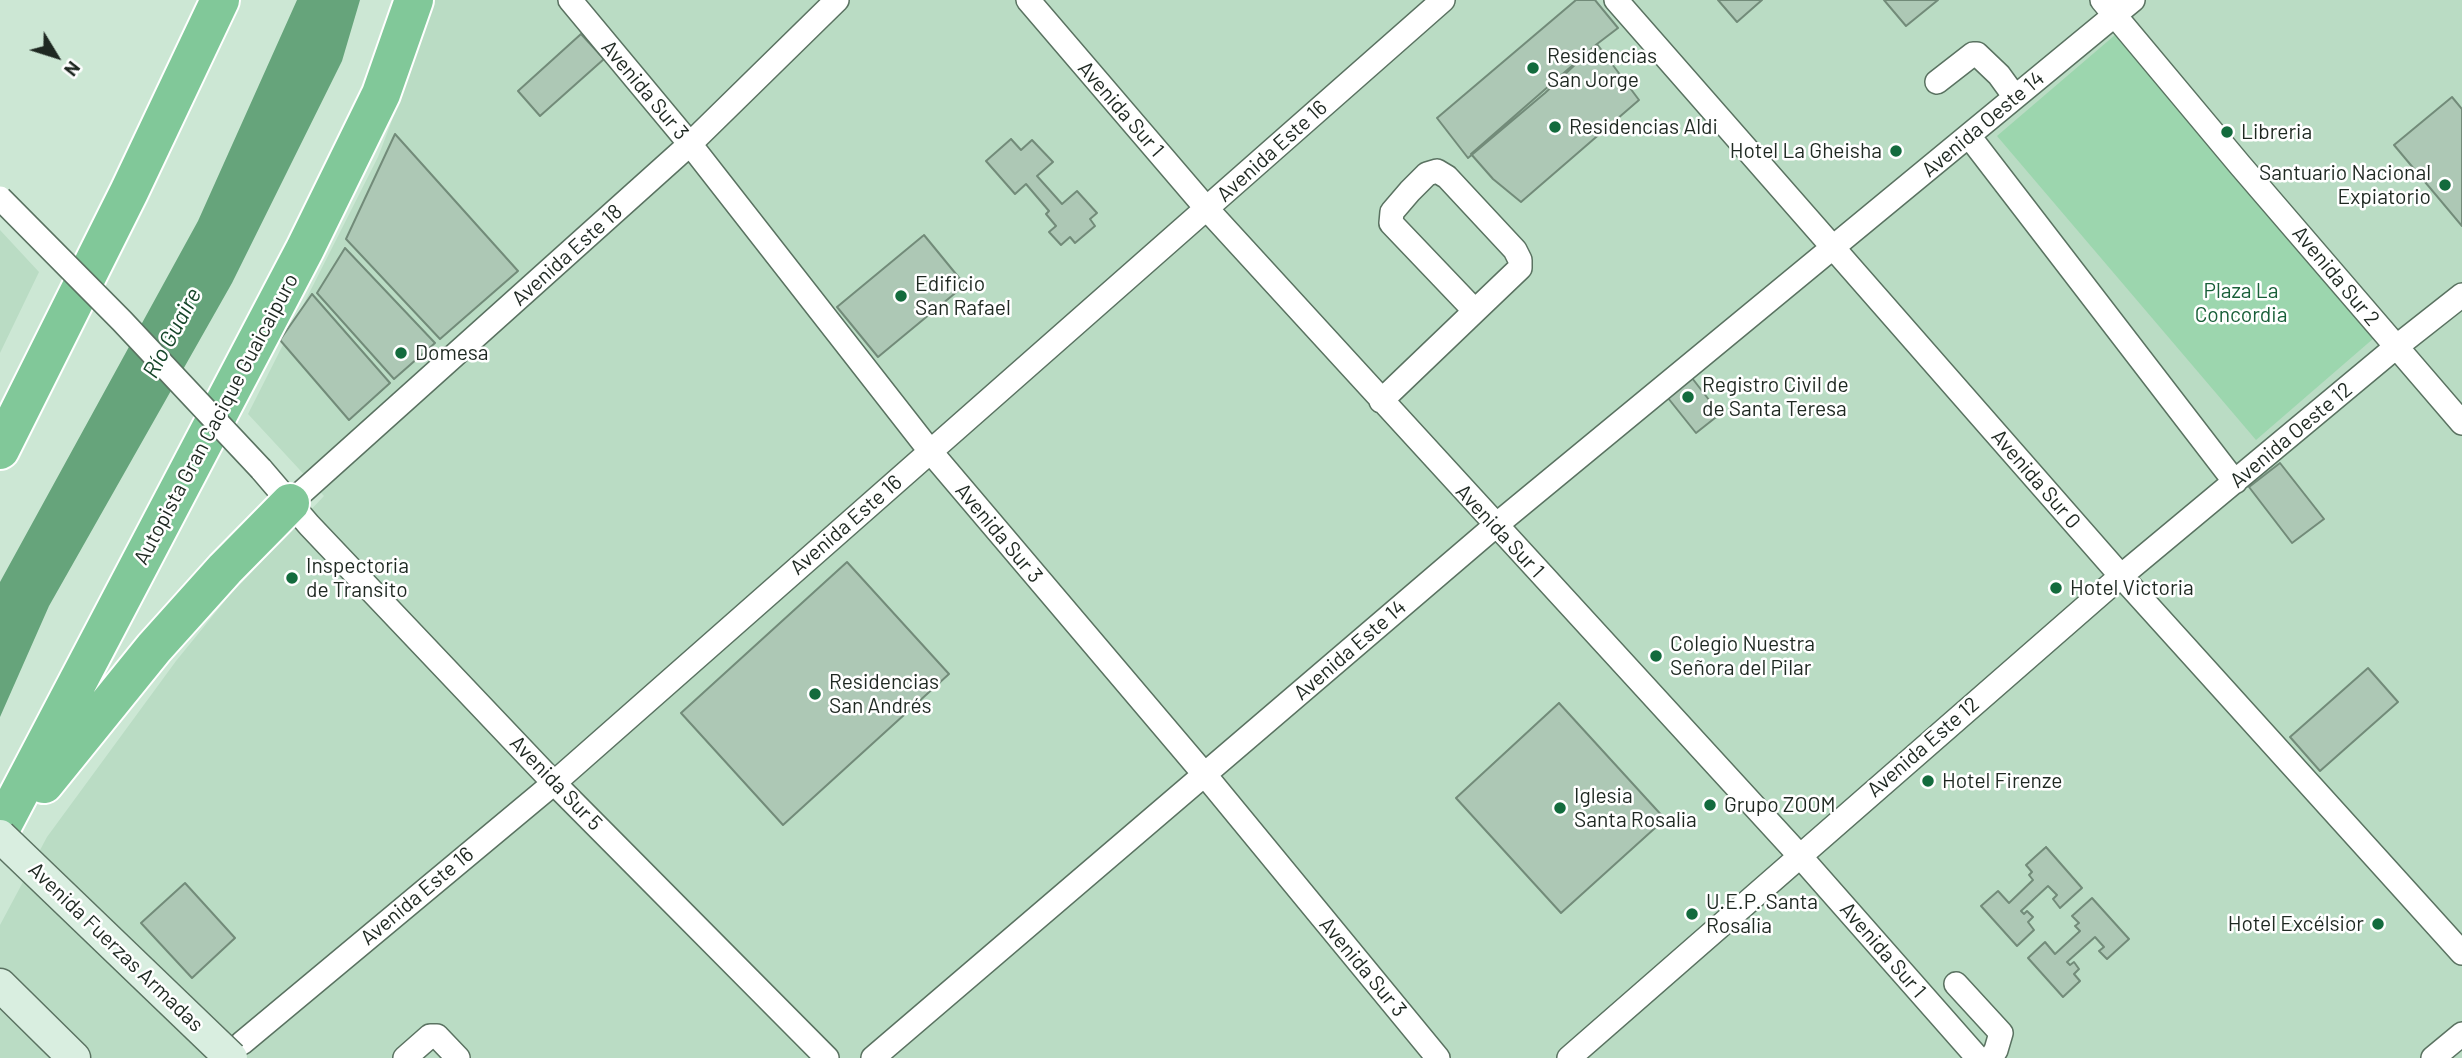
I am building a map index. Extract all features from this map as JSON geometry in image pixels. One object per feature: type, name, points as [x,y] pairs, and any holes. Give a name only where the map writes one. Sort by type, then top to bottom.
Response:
[{"type":"highway","points":[[0,450],[129,192],[220,0]]},
{"type":"highway","name":"Autopista Gran Cacique Guaicaipuro","points":[[8,826],[306,248],[380,94],[414,0]]},
{"type":"highway","points":[[8,826],[154,648],[225,569],[290,503]]},
{"type":"main road","name":"Avenida Fuerzas Armadas","points":[[8,826],[237,1050]]},
{"type":"main road","points":[[0,985],[74,1058]]},
{"type":"street","name":"Avenida Sur 3","points":[[570,0],[690,144],[930,451],[1205,775],[1438,1058]]},
{"type":"street","name":"Avenida Este 18","points":[[290,503],[690,144],[837,0]]},
{"type":"street","name":"Avenida Sur 1","points":[[1028,0],[1207,209],[1799,855],[1978,1058]]},
{"type":"street","name":"Avenida Este 16","points":[[237,1050],[554,783],[1443,0]]},
{"type":"street","name":"Avenida Sur 0","points":[[1616,0],[2121,576],[2462,953]]},
{"type":"street","name":"Avenida Oeste 14","points":[[1833,249],[2015,97],[2108,8],[2133,0]]},
{"type":"street","name":"Avenida Sur 2","points":[[2108,8],[2462,423]]},
{"type":"street","points":[[1937,82],[1973,54],[1977,54],[1999,75],[2015,97]]},
{"type":"street","points":[[1969,136],[2235,482]]},
{"type":"street","points":[[1381,401],[1520,268],[1520,260],[1515,250],[1447,177],[1437,171],[1427,174],[1392,212],[1391,223],[1475,311]]},
{"type":"street","name":"Avenida Sur 5","points":[[0,198],[122,321],[554,783],[827,1058]]},
{"type":"street","name":"Avenida Este 14","points":[[873,1058],[1495,526],[1833,249]]},
{"type":"street","name":"Avenida Oeste 12","points":[[2121,576],[2462,295]]},
{"type":"street","name":"Avenida Este 12","points":[[1569,1058],[2121,576]]},
{"type":"street","points":[[1956,984],[2001,1032],[1996,1050],[1990,1058]]},
{"type":"street","points":[[2433,1058],[2462,1034]]},
{"type":"street","points":[[405,1058],[430,1036],[438,1036],[458,1058]]},
{"type":"shaded area","points":[[433,0],[2462,0],[2462,1058],[0,1058],[0,925],[47,837],[176,661],[228,597],[324,496],[248,414],[378,157]]},
{"type":"shaded area","points":[[0,230],[39,272],[0,353]]},
{"type":"green space","name":"Plaza La Concordia","points":[[2115,35],[2374,338],[2256,440],[1997,136]]},
{"type":"water","name":"Río Guaire","points":[[297,0],[360,0],[342,61],[232,283],[49,606],[0,717],[0,582],[198,221]]},
{"type":"building","name":"Residencias San Jorge","points":[[1576,0],[1595,0],[1618,28],[1468,158],[1437,118]]},
{"type":"building","points":[[1718,0],[1762,0],[1737,22]]},
{"type":"building","points":[[1884,0],[1938,0],[1906,26]]},
{"type":"building","points":[[581,34],[604,59],[540,116],[518,91]]},
{"type":"building","name":"Residencias Aldi","points":[[1597,44],[1639,100],[1521,202],[1493,179],[1471,154]]},
{"type":"building","name":"Santuario Nacional Expiatorio","points":[[2452,97],[2462,109],[2462,226],[2394,145]]},
{"type":"building","points":[[395,134],[518,271],[440,339],[346,239]]},
{"type":"building","points":[[1011,139],[1021,150],[1032,140],[1053,162],[1037,176],[1062,204],[1077,191],[1097,213],[1090,219],[1095,226],[1075,243],[1070,237],[1061,245],[1049,232],[1056,226],[1046,214],[1049,211],[1026,184],[1015,194],[986,161]]},
{"type":"building","name":"Edificio San Rafael","points":[[924,235],[965,285],[878,357],[837,307]]},
{"type":"building","points":[[345,248],[435,343],[394,379],[317,293]]},
{"type":"building","points":[[312,294],[390,383],[349,420],[280,340]]},
{"type":"building","points":[[1692,378],[1720,414],[1696,433],[1668,398]]},
{"type":"building","points":[[2280,463],[2324,519],[2292,543],[2249,487]]},
{"type":"building","name":"Residencias San Andrés","points":[[847,562],[949,674],[783,825],[681,713]]},
{"type":"building","points":[[2368,668],[2398,702],[2320,771],[2290,737]]},
{"type":"building","name":"Iglesia Santa Rosalia","points":[[1559,703],[1665,819],[1561,913],[1456,798]]},
{"type":"building","points":[[2046,847],[2082,888],[2060,908],[2053,899],[2057,895],[2048,886],[2021,911],[2024,914],[2027,911],[2033,917],[2028,922],[2034,930],[2017,946],[1981,906],[1998,891],[2009,903],[2033,880],[2029,875],[2032,872],[2026,865]]},
{"type":"building","points":[[185,883],[235,938],[192,978],[141,923]]},
{"type":"building","points":[[2092,898],[2129,939],[2107,959],[2099,951],[2104,947],[2095,937],[2067,962],[2070,965],[2074,962],[2079,969],[2074,974],[2080,981],[2063,997],[2028,958],[2045,942],[2055,954],[2080,931],[2075,926],[2079,923],[2072,916]]},
{"type":"place","name":"Residencias San Jorge","points":[[1533,68]]},
{"type":"place","name":"Residencias Aldi","points":[[1555,127]]},
{"type":"place","name":"Libreria","points":[[2227,132]]},
{"type":"place","name":"Hotel La Gheisha","points":[[1896,151]]},
{"type":"place","name":"Santuario Nacional Expiatorio","points":[[2445,185]]},
{"type":"place","name":"Edificio San Rafael","points":[[901,296]]},
{"type":"place","name":"Domesa","points":[[401,353]]},
{"type":"place","name":"Registro Civil de de Santa Teresa","points":[[1688,397]]},
{"type":"place","name":"Inspectoria de Transito","points":[[292,578]]},
{"type":"place","name":"Hotel Victoria","points":[[2056,588]]},
{"type":"place","name":"Colegio Nuestra Señora del Pilar","points":[[1656,656]]},
{"type":"place","name":"Residencias San Andrés","points":[[815,694]]},
{"type":"place","name":"Hotel Firenze","points":[[1928,781]]},
{"type":"place","name":"Grupo ZOOM","points":[[1710,805]]},
{"type":"place","name":"Iglesia Santa Rosalia","points":[[1560,808]]},
{"type":"place","name":"U.E.P. Santa Rosalia","points":[[1692,914]]},
{"type":"place","name":"Hotel Excélsior","points":[[2378,924]]}]
